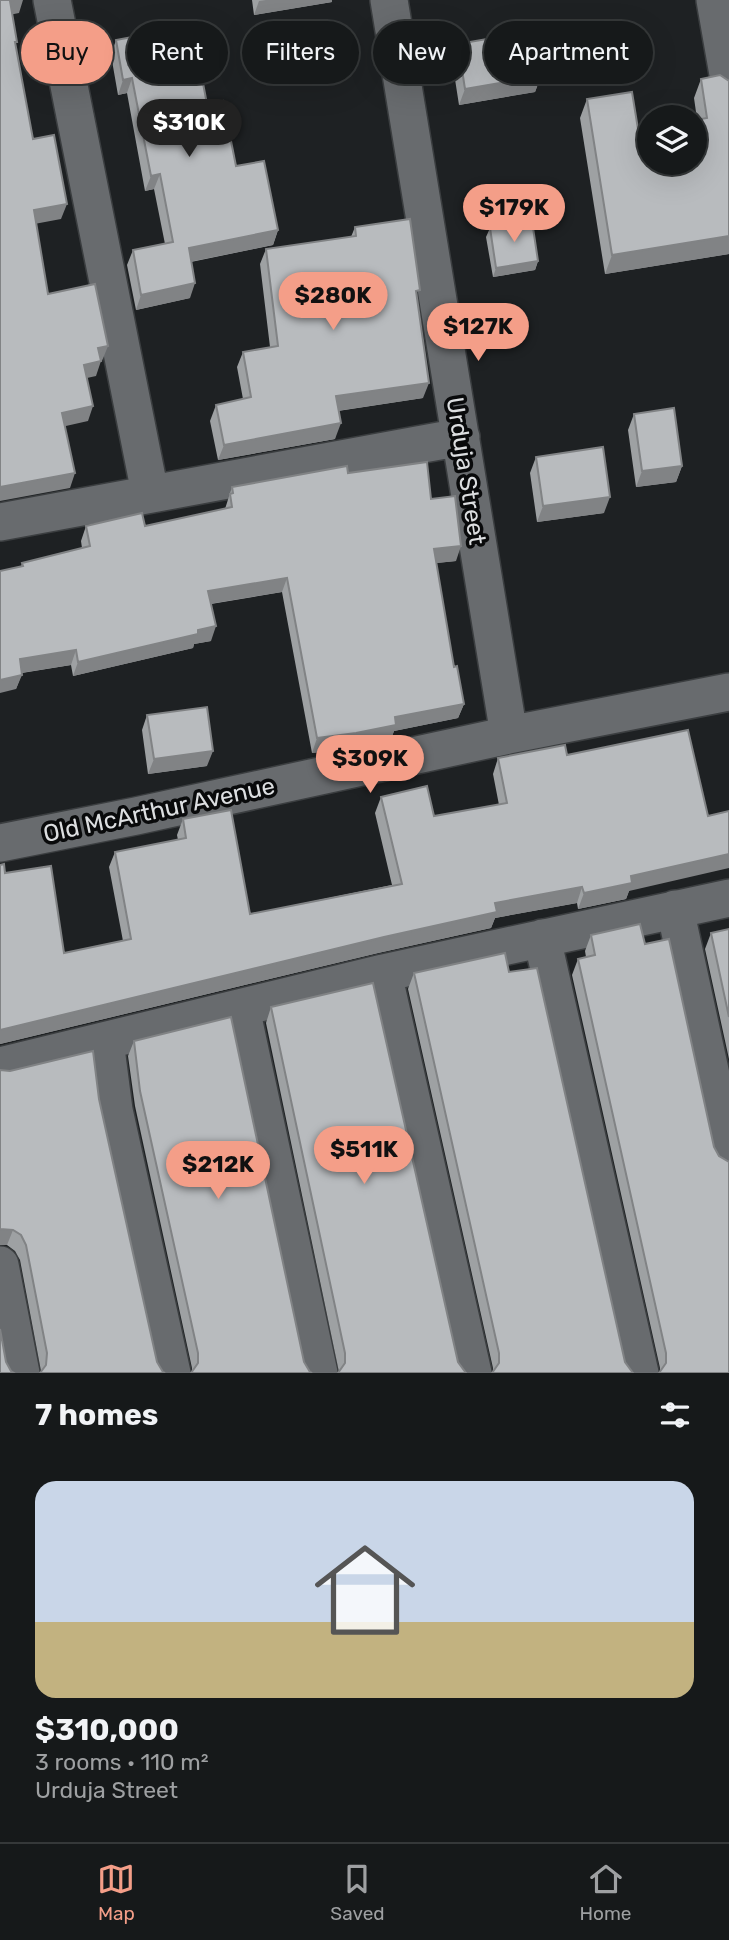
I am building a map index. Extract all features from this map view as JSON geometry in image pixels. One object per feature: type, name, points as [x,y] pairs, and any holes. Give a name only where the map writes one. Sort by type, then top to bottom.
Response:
[{"type":"street","points":[[52,0],[150,493]]},
{"type":"street","name":"Urduja Street","points":[[389,0],[509,735]]},
{"type":"street","points":[[715,0],[729,80]]},
{"type":"street","points":[[0,522],[461,437]]},
{"type":"street","name":"Old McArthur Avenue","points":[[0,843],[509,735],[729,692]]},
{"type":"street","points":[[0,1066],[383,973],[729,898]]},
{"type":"street","points":[[675,909],[729,1158]]},
{"type":"street","points":[[542,938],[640,1373]]},
{"type":"street","points":[[383,973],[473,1373]]},
{"type":"street","points":[[241,1008],[319,1373]]},
{"type":"street","points":[[105,1041],[114,1110],[172,1373]]},
{"type":"street","points":[[0,1265],[21,1373]]},
{"type":"building","points":[[0,0],[14,0],[10,1],[15,42],[33,139],[54,135],[67,204],[34,210],[48,294],[95,284],[108,346],[98,348],[101,361],[84,365],[93,406],[62,413],[75,473],[0,487]]},
{"type":"building","points":[[127,38],[127,79],[123,80],[116,40]]},
{"type":"building","points":[[484,40],[484,84],[494,84],[465,89],[464,84],[470,84],[470,42]]},
{"type":"building","points":[[720,75],[729,81],[729,236],[612,255],[587,99],[632,92],[637,123],[637,175],[707,175],[707,105],[701,79]]},
{"type":"building","points":[[133,84],[203,84],[207,104],[223,101],[236,166],[264,161],[278,230],[189,248],[195,283],[141,295],[133,250],[173,242],[160,174],[151,176]]},
{"type":"building","points":[[410,219],[420,290],[416,291],[429,383],[336,396],[341,423],[224,445],[216,405],[251,397],[243,352],[278,346],[266,249],[356,236],[355,227]]},
{"type":"building","points":[[532,221],[538,261],[496,268],[490,228]]},
{"type":"building","points":[[674,408],[682,466],[642,471],[634,414]]},
{"type":"building","points":[[603,447],[610,497],[543,506],[536,457]]},
{"type":"building","points":[[427,462],[431,499],[455,496],[461,546],[434,549],[454,667],[457,666],[464,704],[395,717],[396,725],[317,738],[287,578],[208,591],[216,626],[198,630],[198,634],[78,662],[76,650],[20,659],[22,675],[0,680],[0,571],[90,546],[86,526],[142,513],[145,526],[232,507],[232,487],[347,466],[348,473]]},
{"type":"building","points":[[207,707],[213,751],[154,759],[147,715]]},
{"type":"building","points":[[688,730],[708,816],[729,811],[729,854],[631,876],[632,883],[584,893],[582,887],[495,903],[497,912],[0,1030],[0,865],[4,864],[5,873],[51,866],[64,953],[131,939],[115,852],[186,838],[183,819],[231,810],[250,914],[402,884],[381,797],[427,786],[434,816],[507,803],[498,758],[565,745],[567,755]]},
{"type":"building","points":[[640,924],[645,944],[669,939],[714,1147],[719,1156],[729,1162],[729,1373],[659,1373],[666,1363],[666,1353],[578,959],[595,955],[591,935]]},
{"type":"building","points":[[729,929],[729,1017],[711,933]]},
{"type":"building","points":[[505,953],[509,972],[537,968],[625,1362],[633,1373],[492,1373],[499,1363],[499,1353],[414,973]]},
{"type":"building","points":[[373,983],[458,1362],[466,1373],[338,1373],[345,1363],[345,1353],[271,1007]]},
{"type":"building","points":[[231,1017],[304,1362],[312,1373],[191,1373],[198,1363],[198,1353],[140,1091],[134,1041]]},
{"type":"building","points":[[93,1051],[99,1099],[157,1362],[165,1373],[40,1373],[46,1365],[47,1353],[26,1245],[21,1235],[13,1230],[0,1229],[0,1070],[10,1071]]},
{"type":"building","points":[[0,1329],[6,1362],[14,1373],[0,1373]]}]
